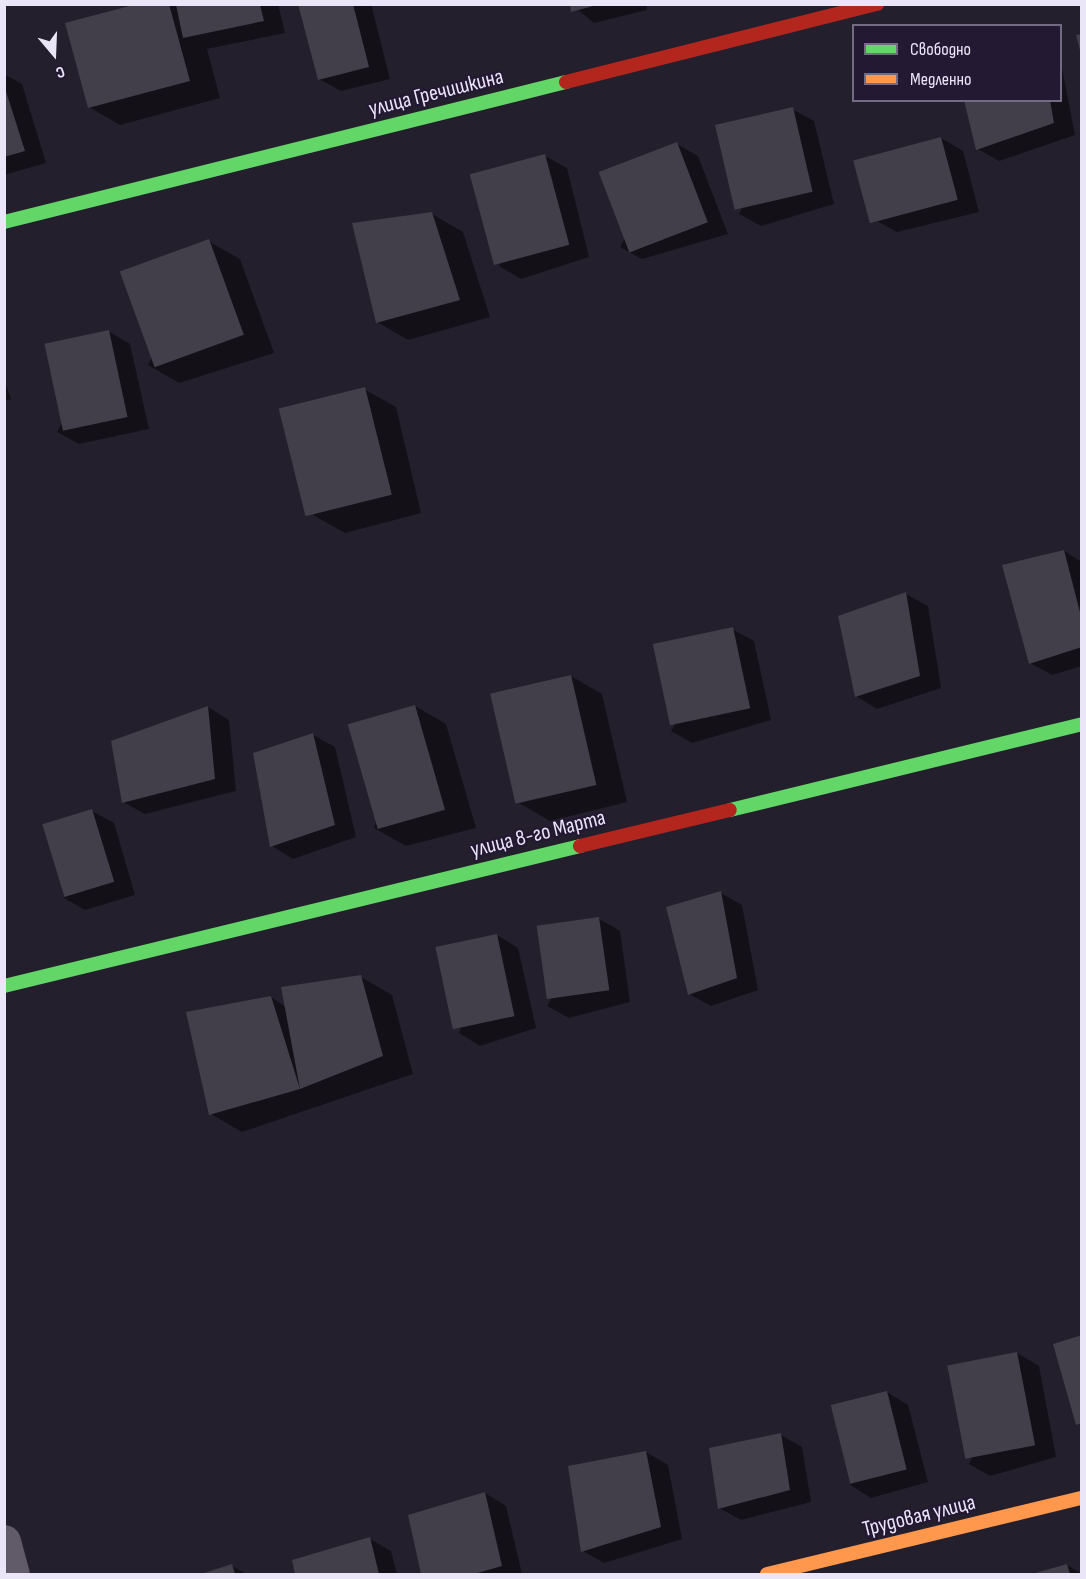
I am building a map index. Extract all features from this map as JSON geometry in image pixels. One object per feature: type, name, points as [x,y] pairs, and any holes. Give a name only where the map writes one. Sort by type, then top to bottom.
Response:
[{"type":"street","name":"улица Гречишкина","points":[[4,222],[877,4]]},
{"type":"street","name":"улица 8-го Марта","points":[[4,986],[1082,724]]},
{"type":"street","name":"Трудовая улица","points":[[767,1575],[1082,1498]]},
{"type":"street","points":[[4,1541],[14,1575]]},
{"type":"building","points":[[137,4],[169,4],[190,81],[88,108],[65,23]]},
{"type":"building","points":[[298,4],[353,4],[369,67],[318,80]]},
{"type":"building","points":[[570,4],[597,4],[597,5],[571,12]]},
{"type":"building","points":[[176,5],[260,5],[264,21],[183,38]]},
{"type":"building","points":[[1082,34],[1082,54],[1081,54],[1076,35]]},
{"type":"building","points":[[4,85],[25,151],[4,157]]},
{"type":"building","points":[[964,102],[1050,102],[1054,123],[976,150]]},
{"type":"building","points":[[793,107],[813,192],[735,210],[715,125]]},
{"type":"building","points":[[941,137],[958,200],[870,223],[853,161]]},
{"type":"building","points":[[677,142],[708,222],[629,252],[599,172]]},
{"type":"building","points":[[545,154],[569,245],[494,265],[470,174]]},
{"type":"building","points":[[432,212],[460,300],[376,323],[352,223]]},
{"type":"building","points":[[209,239],[244,335],[155,367],[120,271]]},
{"type":"building","points":[[109,330],[128,417],[63,431],[44,344]]},
{"type":"building","points":[[365,387],[392,495],[305,516],[279,409]]},
{"type":"building","points":[[1064,550],[1082,620],[1082,647],[1029,664],[1002,565]]},
{"type":"building","points":[[906,592],[920,676],[855,697],[838,616]]},
{"type":"building","points":[[733,627],[750,708],[670,725],[653,644]]},
{"type":"building","points":[[571,675],[596,785],[516,804],[490,694]]},
{"type":"building","points":[[415,705],[445,810],[378,829],[348,724]]},
{"type":"building","points":[[208,706],[215,779],[122,803],[111,741]]},
{"type":"building","points":[[313,733],[335,825],[270,847],[253,753]]},
{"type":"building","points":[[92,809],[114,882],[64,897],[42,824]]},
{"type":"building","points":[[721,891],[737,978],[688,995],[666,907]]},
{"type":"building","points":[[599,917],[609,990],[547,999],[537,926]]},
{"type":"building","points":[[497,934],[514,1016],[453,1029],[435,947]]},
{"type":"building","points":[[361,975],[383,1056],[300,1089],[281,987]]},
{"type":"building","points":[[271,996],[300,1089],[209,1115],[186,1012]]},
{"type":"building","points":[[1082,1335],[1082,1423],[1076,1425],[1053,1344]]},
{"type":"building","points":[[1017,1352],[1035,1445],[965,1459],[947,1366]]},
{"type":"building","points":[[887,1391],[907,1470],[850,1484],[831,1405]]},
{"type":"building","points":[[781,1433],[790,1490],[718,1509],[709,1448]]},
{"type":"building","points":[[646,1451],[661,1527],[581,1552],[568,1466]]},
{"type":"building","points":[[485,1492],[502,1566],[474,1574],[421,1574],[408,1515]]},
{"type":"building","points":[[370,1537],[379,1574],[295,1574],[292,1560]]},
{"type":"building","points":[[232,1564],[235,1574],[201,1574]]},
{"type":"building","points":[[1067,1564],[1070,1574],[1032,1574]]},
{"type":"traffic: fast","points":[[4,222],[566,82]]},
{"type":"traffic: fast","points":[[730,810],[1082,724]]},
{"type":"traffic: fast","points":[[4,986],[580,846]]},
{"type":"traffic: slow","points":[[767,1574],[1082,1498]]},
{"type":"traffic: jam","points":[[566,82],[877,4]]},
{"type":"traffic: jam","points":[[580,846],[730,810]]}]
